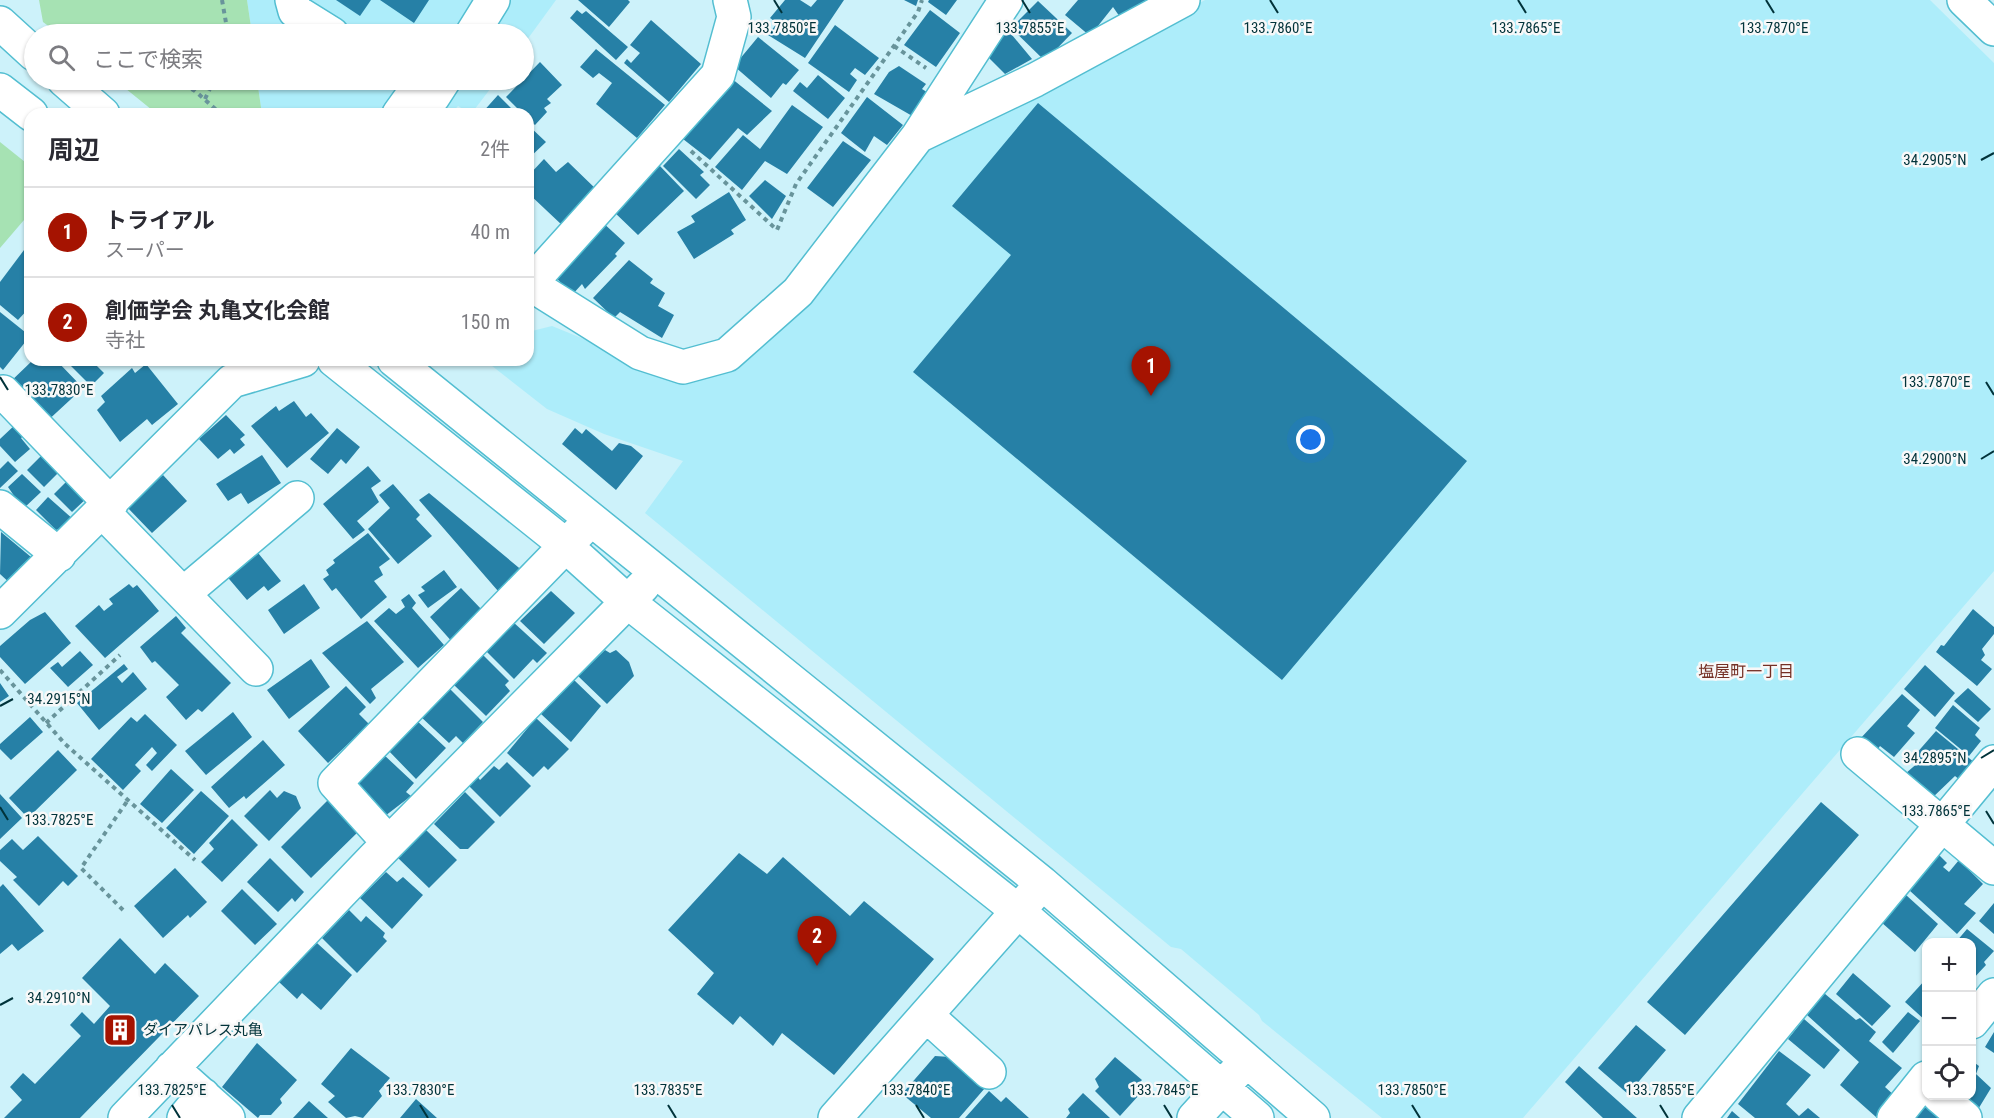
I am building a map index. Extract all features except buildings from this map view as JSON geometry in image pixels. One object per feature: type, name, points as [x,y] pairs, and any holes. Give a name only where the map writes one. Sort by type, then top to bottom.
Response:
[{"type":"street","points":[[292,0],[295,11],[316,24]]},
{"type":"street","points":[[478,24],[493,0]]},
{"type":"street","points":[[534,279],[718,75],[734,17],[730,0]]},
{"type":"street","points":[[534,288],[640,353],[683,367],[727,355],[798,292],[918,136],[1006,0]]},
{"type":"street","points":[[918,136],[1035,80],[1183,0]]},
{"type":"street","points":[[1964,0],[1994,28]]},
{"type":"street","points":[[0,23],[24,45]]},
{"type":"street","points":[[0,90],[24,109]]},
{"type":"street","points":[[75,90],[96,108]]},
{"type":"street","points":[[0,612],[232,381],[283,366]]},
{"type":"street","points":[[341,366],[566,546],[628,602],[1018,911],[1257,1118]]},
{"type":"street","points":[[402,366],[658,570],[758,655],[1042,883],[1313,1118]]},
{"type":"street","points":[[3,392],[183,594],[256,669]]},
{"type":"street","points":[[183,594],[297,498]]},
{"type":"street","points":[[0,507],[59,555]]},
{"type":"street","points":[[389,843],[335,783],[593,518]]},
{"type":"street","points":[[125,1118],[389,843],[658,570]]},
{"type":"street","points":[[1858,753],[1994,868]]},
{"type":"street","points":[[1698,1118],[1994,762]]},
{"type":"street","points":[[836,1118],[1042,883]]},
{"type":"street","points":[[1976,1017],[1994,995]]},
{"type":"street","points":[[927,1015],[989,1072]]},
{"type":"street","points":[[1194,1118],[1247,1060]]},
{"type":"street","points":[[172,1068],[193,1107],[228,1118]]},
{"type":"street","points":[[1894,1118],[1922,1092]]},
{"type":"street","points":[[1945,1100],[1965,1118]]},
{"type":"path","points":[[222,0],[226,24]]},
{"type":"path","points":[[668,131],[777,230],[796,184],[906,29],[922,0]]},
{"type":"path","points":[[191,90],[215,108]]},
{"type":"path","points":[[205,99],[209,90]]},
{"type":"path","points":[[46,723],[120,655]]},
{"type":"path","points":[[0,670],[65,744],[195,860]]},
{"type":"path","points":[[123,910],[81,868],[128,800]]},
{"type":"shaded area","points":[[247,0],[556,0],[534,30],[534,24],[251,24]]},
{"type":"shaded area","points":[[1205,0],[1930,0],[1994,63],[1994,571],[1523,1118],[1382,1118],[1262,1021],[1259,1015],[1181,949],[1171,947],[645,513],[683,461],[604,434],[547,409],[492,366],[534,366],[534,330],[552,326],[687,381],[918,156]]},
{"type":"shaded area","points":[[258,90],[489,90],[476,108],[458,106],[456,108],[261,108]]},
{"type":"green space","points":[[39,0],[247,0],[251,24],[46,24],[43,22]]},
{"type":"green space","points":[[127,90],[258,90],[261,108],[150,108]]},
{"type":"green space","points":[[0,142],[24,161],[24,220],[0,248]]},
{"type":"place","name":"トライアル","points":[[1151,396]]},
{"type":"place","name":"創価学会 丸亀文化会館","points":[[817,966]]},
{"type":"place","name":"ダイアパレス丸亀","points":[[120,1030]]},
{"type":"district","name":"塩屋町一丁目","points":[[1746,671]]}]
